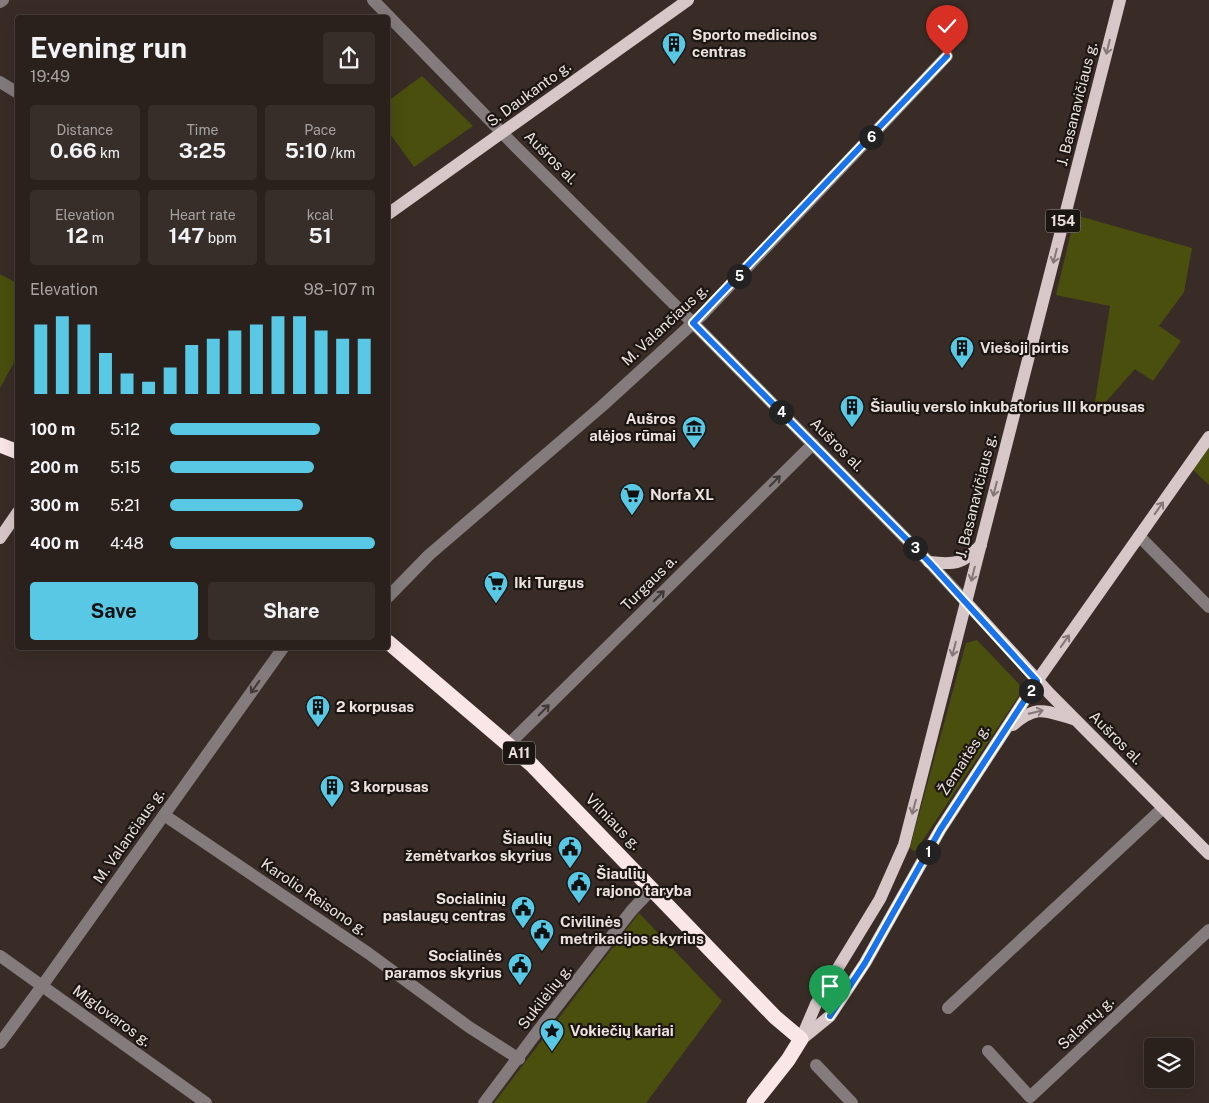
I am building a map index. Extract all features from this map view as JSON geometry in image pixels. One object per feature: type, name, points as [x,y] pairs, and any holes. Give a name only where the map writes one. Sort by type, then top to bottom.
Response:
[{"type":"highway","points":[[0,445],[15,451]]},
{"type":"highway","name":"Vilniaus g.","points":[[390,644],[532,765],[775,1017],[801,1039]]},
{"type":"highway","name":"Žemaitės g.","points":[[754,1103],[788,1060],[801,1039]]},
{"type":"main road","name":"S. Daukanto g.","points":[[390,213],[688,0]]},
{"type":"main road","name":"J. Basanavičiaus g.","points":[[801,1039],[816,1004],[880,899],[904,845],[1120,0]]},
{"type":"main road","name":"Žemaitės g.","points":[[801,1039],[830,1016],[865,963],[940,830],[1037,681],[1209,437]]},
{"type":"main road","points":[[0,538],[15,516]]},
{"type":"main road","points":[[929,562],[954,564],[969,557],[981,545]]},
{"type":"main road","name":"Aušros al.","points":[[966,602],[1037,681],[1209,854]]},
{"type":"main road","points":[[1003,734],[1024,716],[1042,710],[1075,719]]},
{"type":"street","name":"Aušros al.","points":[[372,0],[387,15]]},
{"type":"street","name":"Aušros al.","points":[[390,18],[813,444],[966,602]]},
{"type":"street","name":"M. Valančiaus g.","points":[[390,595],[429,556],[693,323],[947,56]]},
{"type":"street","points":[[0,82],[15,91]]},
{"type":"street","name":"Turgaus a.","points":[[509,744],[813,444]]},
{"type":"street","points":[[1139,536],[1209,607]]},
{"type":"street","name":"M. Valančiaus g.","points":[[0,1043],[282,650]]},
{"type":"street","points":[[948,1008],[1163,808]]},
{"type":"street","name":"Karolio Reisono g.","points":[[164,815],[368,953],[469,1027],[519,1059]]},
{"type":"street","name":"Sukilėlių g.","points":[[484,1103],[632,910],[652,889]]},
{"type":"street","name":"Salantų g.","points":[[988,1051],[1030,1097],[1209,930]]},
{"type":"street","name":"Miglovaros g.","points":[[0,956],[206,1103]]},
{"type":"street","points":[[816,1065],[852,1103]]},
{"type":"green space","points":[[422,76],[473,126],[414,167],[390,134],[390,100]]},
{"type":"green space","points":[[1075,215],[1192,248],[1184,292],[1159,326],[1181,341],[1153,381],[1135,369],[1102,406],[1095,402],[1110,306],[1056,295]]},
{"type":"green space","points":[[0,274],[15,282],[15,361],[0,388]]},
{"type":"green space","points":[[1209,437],[1209,485],[1189,466]]},
{"type":"green space","points":[[977,640],[1019,684],[1020,694],[915,851],[910,847],[966,643]]},
{"type":"green space","points":[[639,913],[722,1001],[646,1103],[494,1103]]},
{"type":"place","name":"Sporto medicinos centras","points":[[674,65]]},
{"type":"place","name":"Viešoji pirtis","points":[[962,369]]},
{"type":"place","name":"Šiaulių verslo inkubatorius III korpusas","points":[[852,428]]},
{"type":"place","name":"Aušros alėjos rūmai","points":[[694,449]]},
{"type":"place","name":"Norfa XL","points":[[632,516]]},
{"type":"place","name":"Iki Turgus","points":[[496,604]]},
{"type":"place","name":"2 korpusas","points":[[318,728]]},
{"type":"place","name":"3 korpusas","points":[[332,808]]},
{"type":"place","name":"Šiaulių žemėtvarkos skyrius","points":[[570,869]]},
{"type":"place","name":"Šiaulių rajono taryba","points":[[579,904]]},
{"type":"place","name":"Socialinių paslaugų centras","points":[[523,929]]},
{"type":"place","name":"Civilinės metrikacijos skyrius","points":[[542,952]]},
{"type":"place","name":"Socialinės paramos skyrius","points":[[520,986]]},
{"type":"place","name":"Vokiečių kariai","points":[[552,1052]]},
{"type":"route","points":[[830,1016],[865,963],[940,830],[1037,681],[929,562],[693,323],[947,56]]}]
